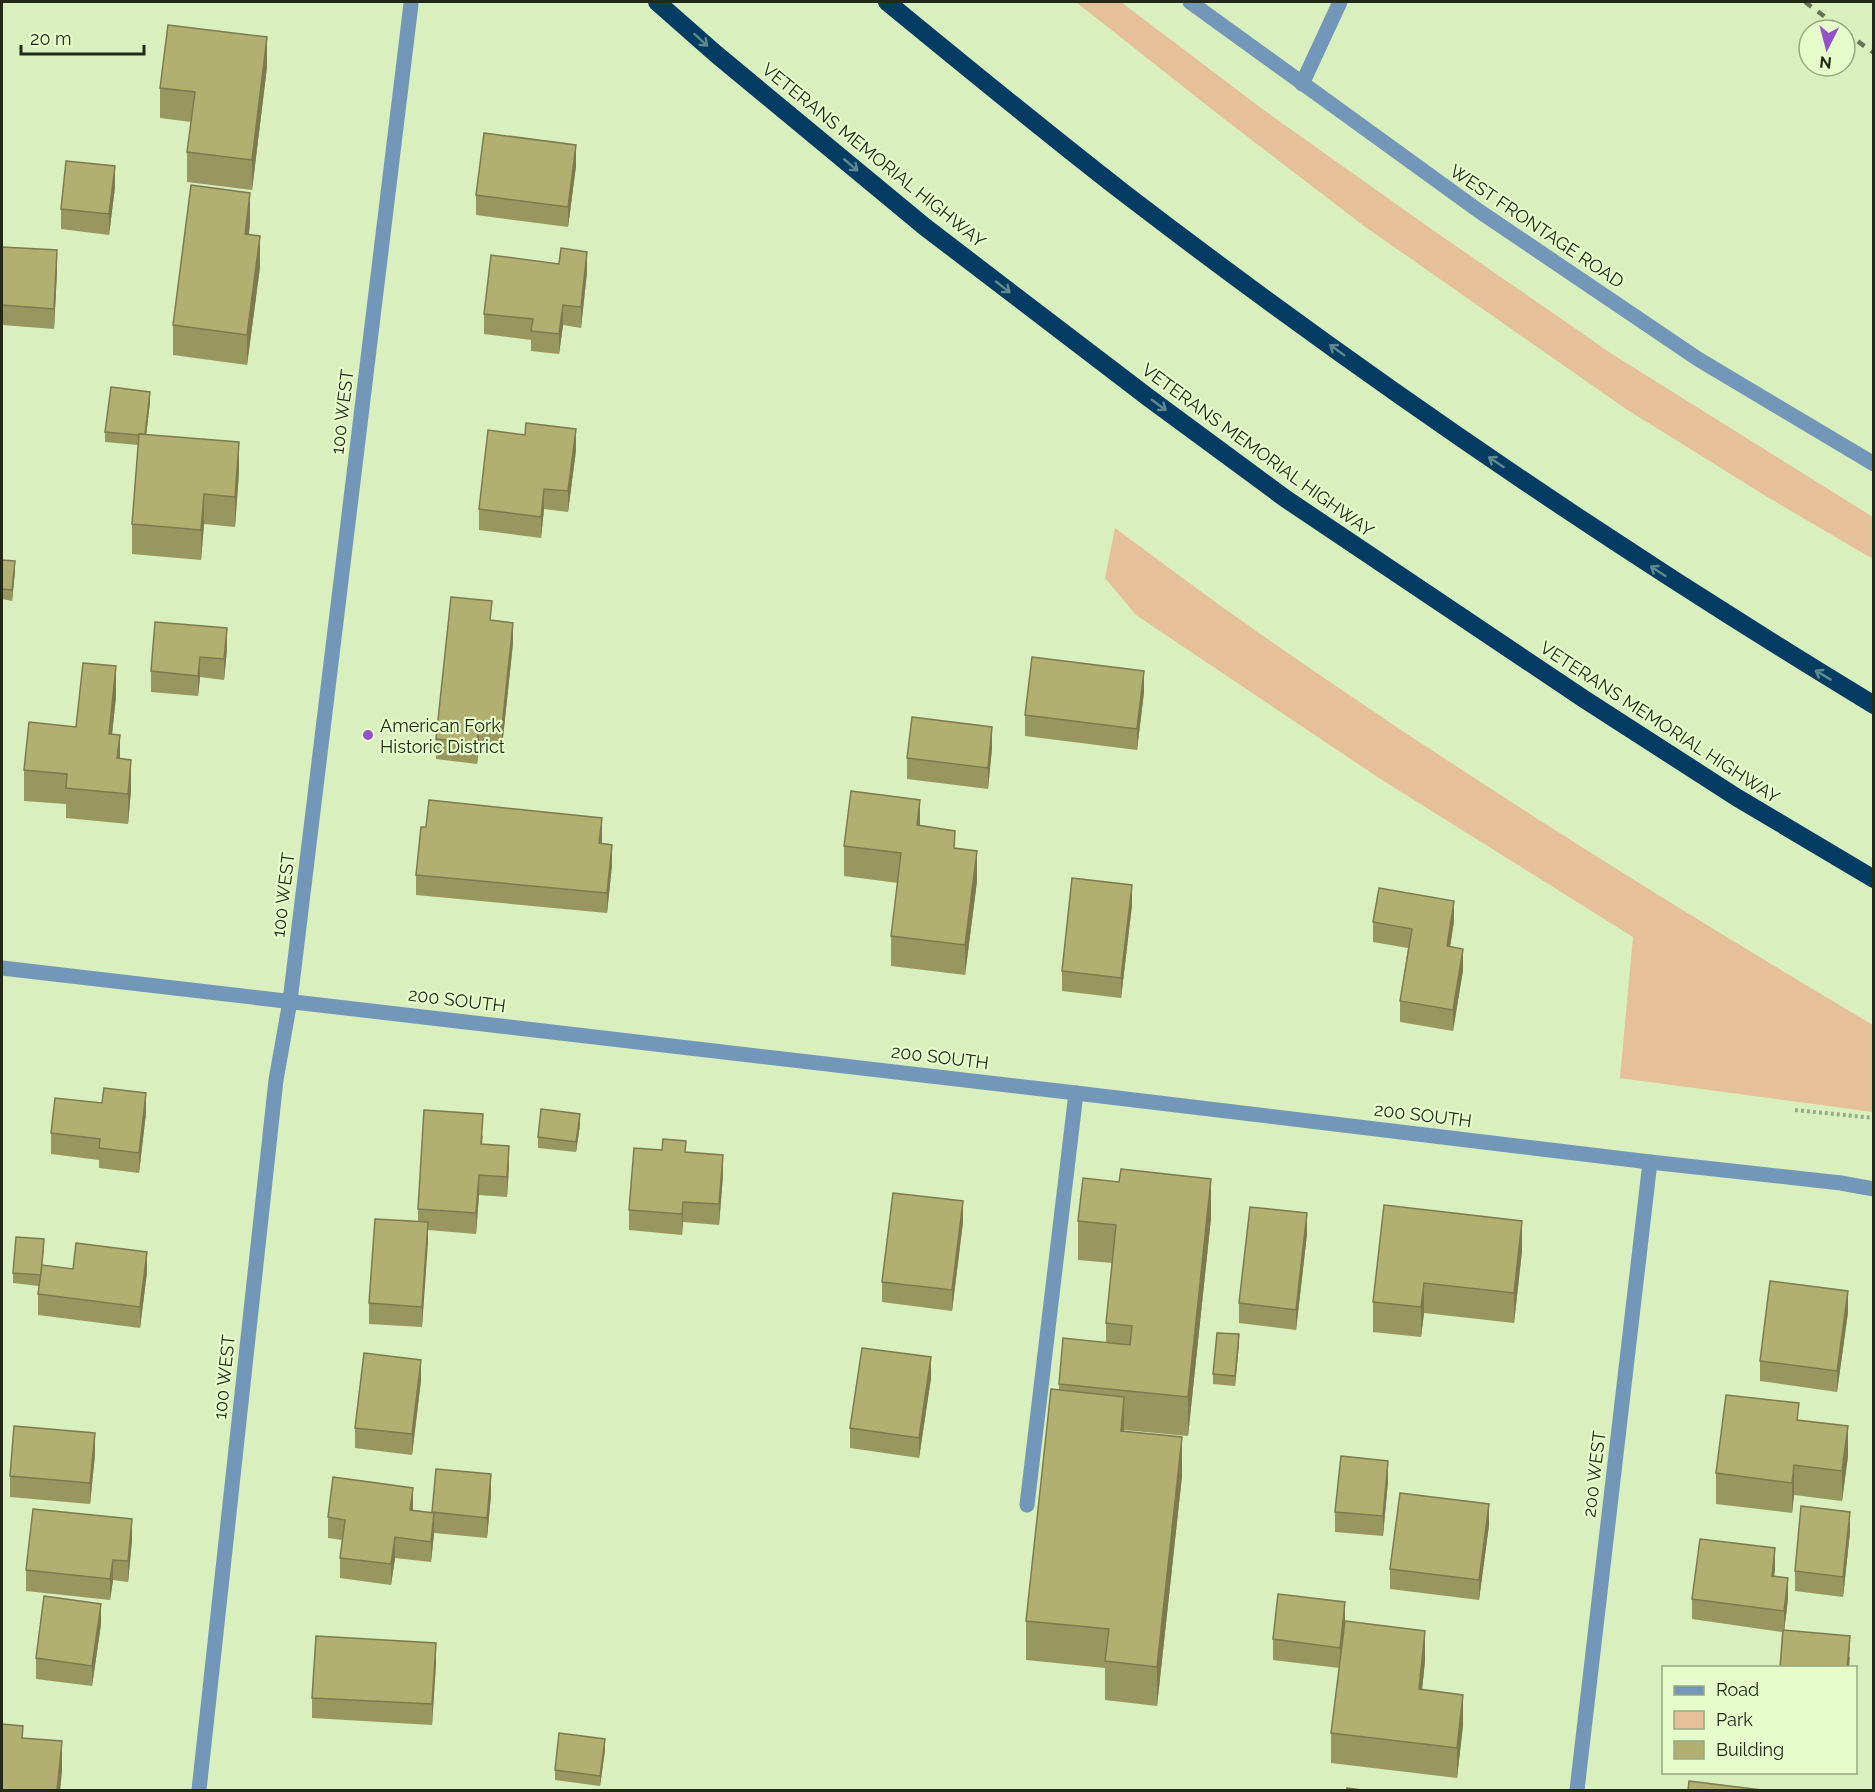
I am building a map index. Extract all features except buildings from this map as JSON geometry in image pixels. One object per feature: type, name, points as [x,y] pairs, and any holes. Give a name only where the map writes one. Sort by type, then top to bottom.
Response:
[{"type":"highway","name":"VETERANS MEMORIAL HIGHWAY","points":[[657,2],[925,227],[1110,369],[1286,499],[1584,699],[1736,797],[1874,879]]},
{"type":"highway","points":[[887,2],[1123,192],[1353,361],[1485,455],[1658,571],[1874,705]]},
{"type":"street","name":"WEST FRONTAGE ROAD","points":[[1190,2],[1479,211],[1698,359],[1874,464]]},
{"type":"street","points":[[1302,84],[1340,2]]},
{"type":"street","name":"100 WEST","points":[[199,1791],[276,1080],[290,1001],[411,4]]},
{"type":"street","name":"200 SOUTH","points":[[2,968],[1076,1092],[1650,1162],[1841,1182],[1874,1189]]},
{"type":"street","points":[[1027,1505],[1076,1092]]},
{"type":"street","name":"200 WEST","points":[[1577,1791],[1650,1162]]},
{"type":"path","points":[[1796,1110],[1874,1118]]},
{"type":"green space","points":[[1076,2],[1121,2],[1261,108],[1612,354],[1873,517],[1873,559],[1769,498],[1626,409],[1364,226]]},
{"type":"green space","points":[[1115,528],[1334,685],[1486,785],[1639,883],[1873,1025],[1873,1112],[1620,1078],[1633,937],[1379,778],[1136,615],[1105,578]]},
{"type":"railway","points":[[1805,2],[1827,18]]},
{"type":"railway","points":[[1857,41],[1874,53]]},
{"type":"place","name":"American Fork Historic District","points":[[368,735]]}]
